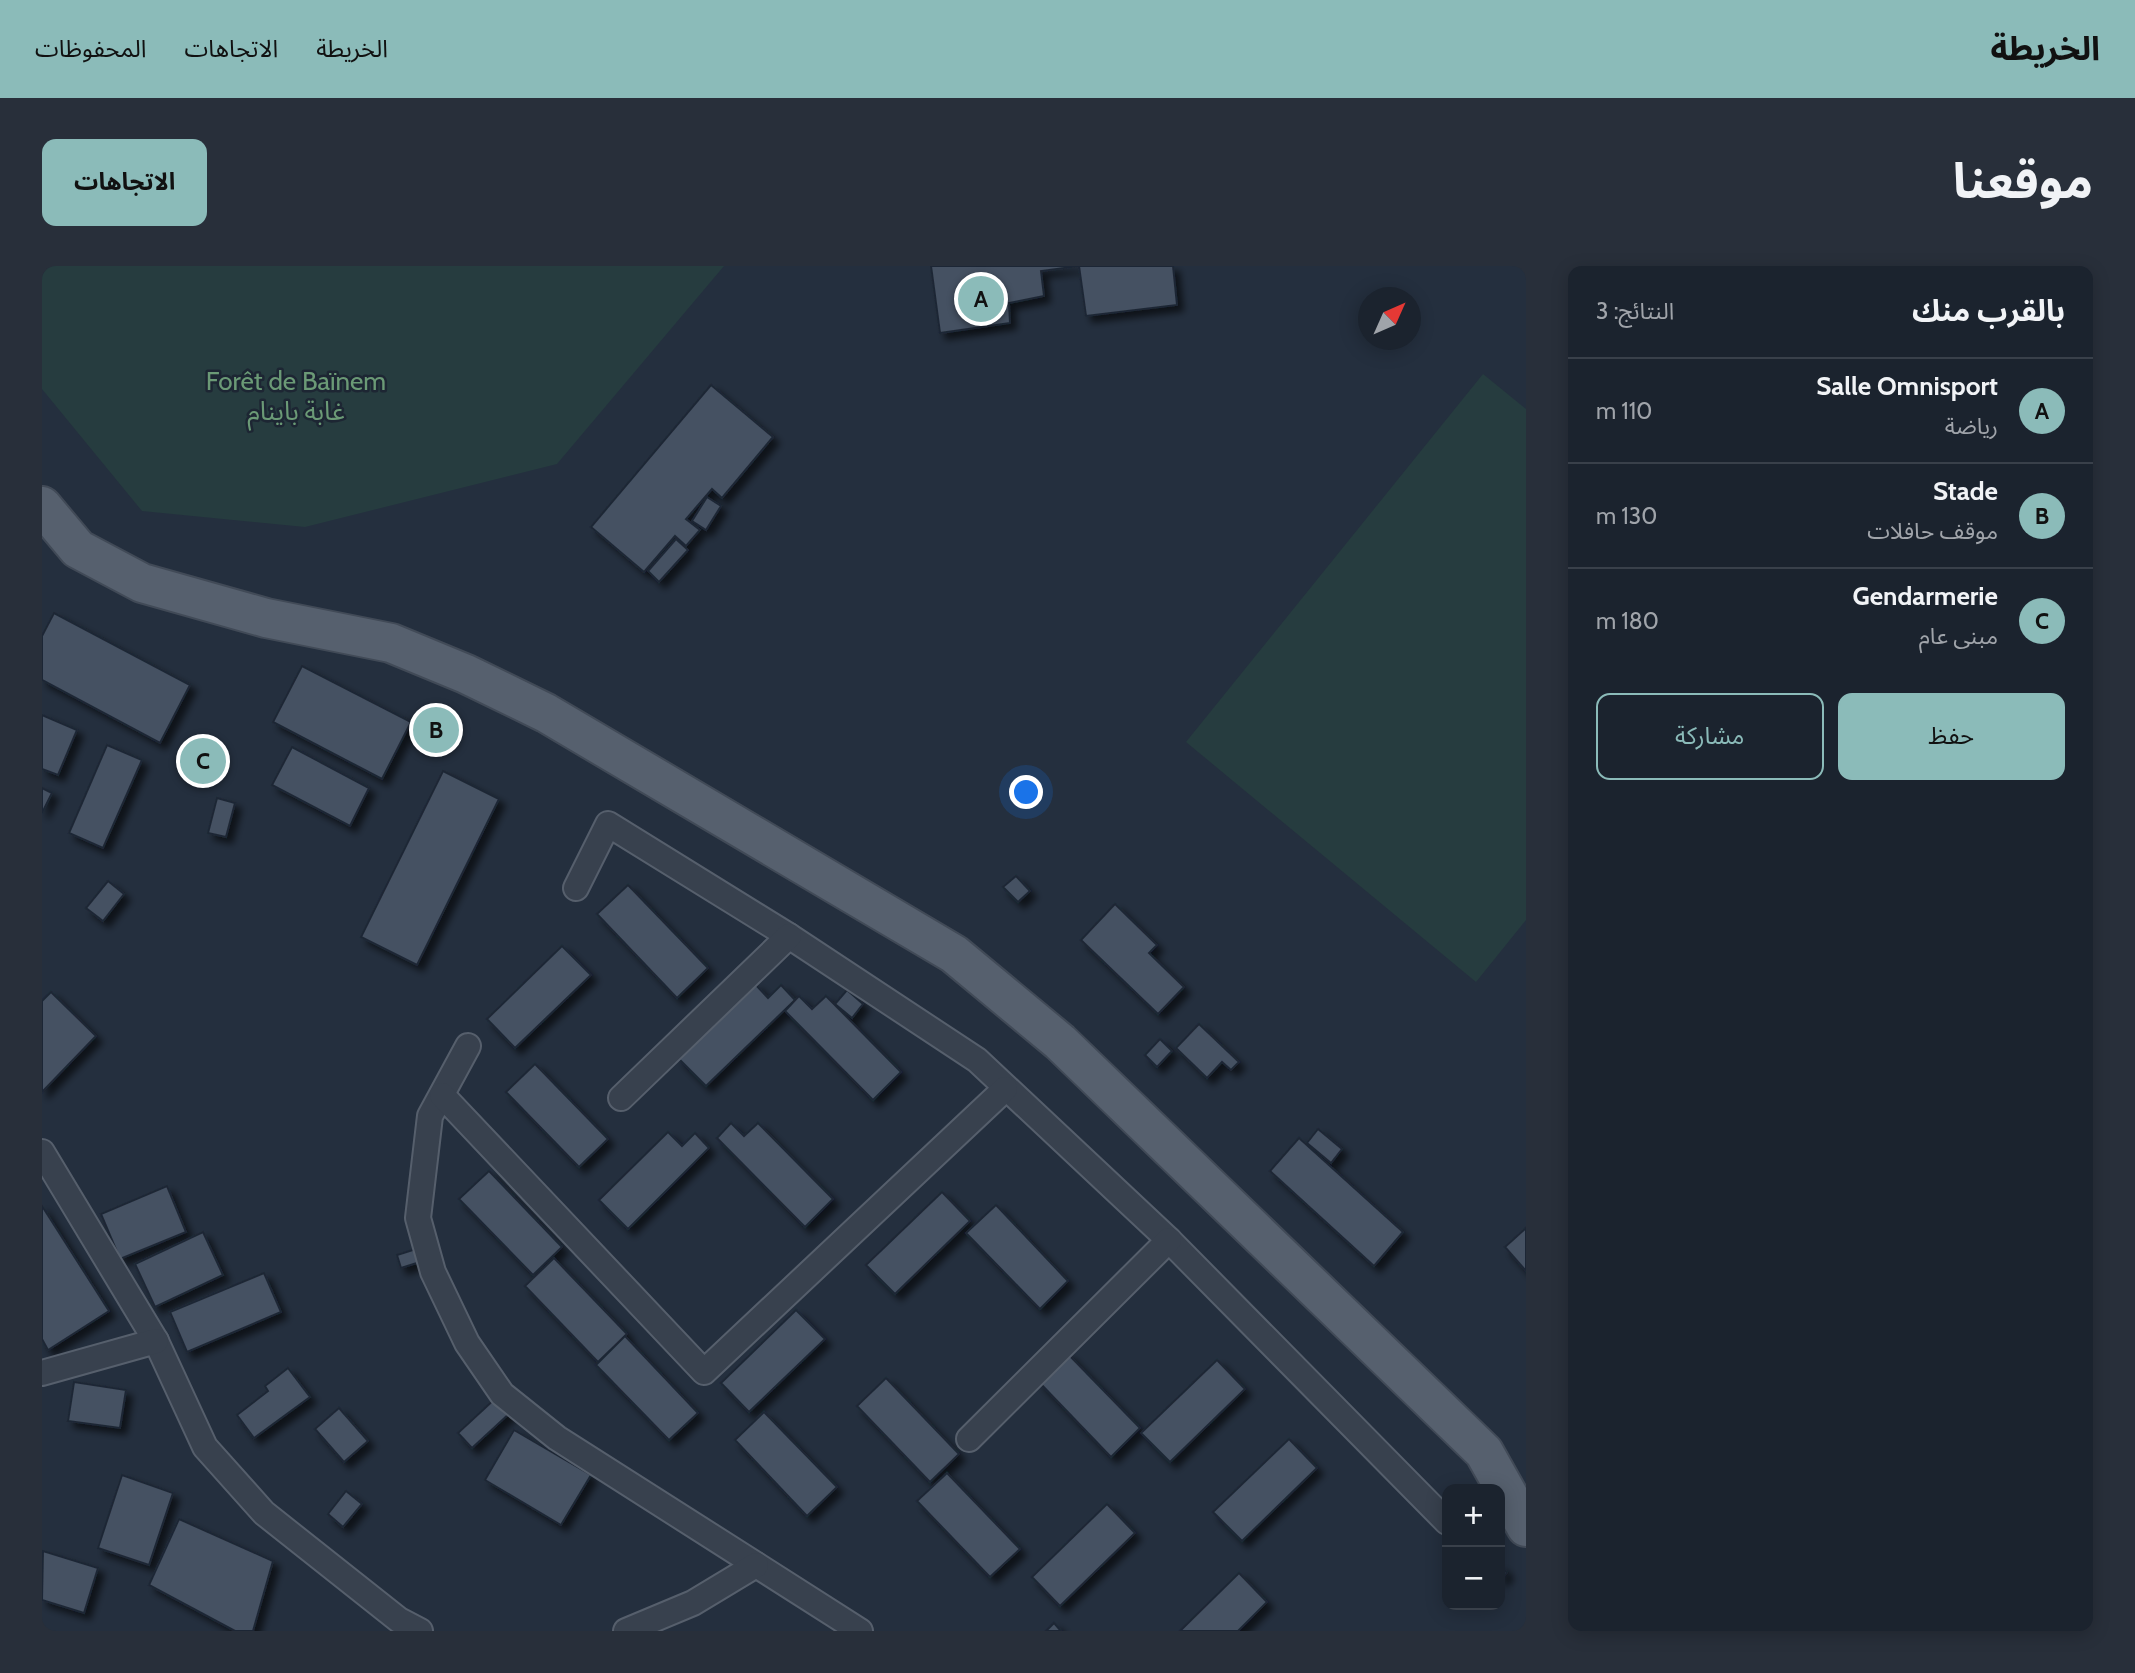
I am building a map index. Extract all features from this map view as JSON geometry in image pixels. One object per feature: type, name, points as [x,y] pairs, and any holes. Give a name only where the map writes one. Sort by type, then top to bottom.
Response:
[{"type":"main road","points":[[42,506],[78,549],[142,583],[266,618],[391,643],[546,713],[954,954],[1060,1042],[1484,1452],[1516,1524]]},
{"type":"street","points":[[576,888],[608,824],[789,936],[977,1060],[1169,1240],[1442,1516]]},
{"type":"street","points":[[621,1098],[789,936]]},
{"type":"street","points":[[468,1046],[430,1116],[418,1218],[433,1272],[467,1343],[502,1394],[557,1438],[860,1631]]},
{"type":"street","points":[[442,1095],[704,1372],[1006,1089]]},
{"type":"street","points":[[42,1152],[156,1341],[205,1447],[264,1513],[399,1620],[420,1631]]},
{"type":"street","points":[[969,1439],[1169,1240]]},
{"type":"street","points":[[42,1373],[156,1341]]},
{"type":"street","points":[[626,1631],[693,1603],[756,1565]]},
{"type":"green space","name":"Forêt de Baïnem غابة باينام","points":[[42,266],[724,266],[557,464],[305,527],[142,511],[42,389]]},
{"type":"green space","points":[[1483,374],[1526,409],[1526,920],[1476,982],[1186,742]]},
{"type":"building","points":[[931,266],[1079,266],[1041,271],[1044,296],[1009,303],[1010,323],[940,333]]},
{"type":"building","points":[[1079,266],[1173,266],[1177,305],[1086,316]]},
{"type":"building","points":[[711,385],[773,437],[722,498],[712,489],[686,519],[700,530],[686,546],[675,536],[644,572],[591,527]]},
{"type":"building","points":[[707,497],[721,506],[706,530],[692,521]]},
{"type":"building","points":[[676,539],[688,550],[659,582],[648,571]]},
{"type":"building","points":[[54,613],[190,685],[160,743],[42,680],[42,636]]},
{"type":"building","points":[[302,666],[411,722],[382,779],[273,722]]},
{"type":"building","points":[[42,715],[77,730],[58,775],[42,769]]},
{"type":"building","points":[[107,745],[142,760],[103,848],[69,833]]},
{"type":"building","points":[[292,747],[369,788],[350,826],[272,785]]},
{"type":"building","points":[[443,771],[499,799],[417,965],[361,937]]},
{"type":"building","points":[[42,788],[52,793],[42,813]]},
{"type":"building","points":[[217,798],[235,803],[226,837],[208,833]]},
{"type":"building","points":[[1016,876],[1030,891],[1018,902],[1003,887]]},
{"type":"building","points":[[108,881],[124,894],[103,921],[86,908]]},
{"type":"building","points":[[628,885],[708,968],[677,998],[597,914]]},
{"type":"building","points":[[1115,904],[1157,945],[1149,953],[1184,987],[1158,1014],[1081,940]]},
{"type":"building","points":[[562,946],[591,975],[515,1048],[487,1019]]},
{"type":"building","points":[[755,984],[768,998],[781,985],[795,1000],[706,1086],[678,1058]]},
{"type":"building","points":[[847,990],[863,1004],[852,1018],[835,1004]]},
{"type":"building","points":[[51,992],[96,1036],[42,1092],[42,1001]]},
{"type":"building","points":[[799,996],[812,1009],[826,996],[901,1072],[873,1100],[785,1011]]},
{"type":"building","points":[[1199,1024],[1239,1062],[1231,1070],[1222,1062],[1207,1078],[1176,1048]]},
{"type":"building","points":[[1160,1039],[1172,1051],[1157,1067],[1145,1055]]},
{"type":"building","points":[[535,1064],[608,1139],[579,1167],[506,1092]]},
{"type":"building","points":[[731,1123],[744,1136],[758,1123],[833,1199],[805,1227],[717,1138]]},
{"type":"building","points":[[1318,1129],[1342,1149],[1331,1163],[1307,1143]]},
{"type":"building","points":[[668,1132],[682,1146],[695,1133],[709,1148],[628,1229],[599,1200]]},
{"type":"building","points":[[1299,1138],[1403,1232],[1374,1266],[1270,1171]]},
{"type":"building","points":[[489,1171],[562,1247],[533,1275],[459,1199]]},
{"type":"building","points":[[167,1186],[186,1232],[120,1259],[101,1214]]},
{"type":"building","points":[[942,1192],[970,1221],[895,1294],[866,1265]]},
{"type":"building","points":[[996,1205],[1068,1281],[1040,1309],[966,1233]]},
{"type":"building","points":[[42,1206],[109,1311],[48,1350],[42,1339]]},
{"type":"building","points":[[1526,1228],[1526,1271],[1505,1247]]},
{"type":"building","points":[[203,1232],[223,1275],[155,1307],[135,1264]]},
{"type":"building","points":[[416,1249],[420,1262],[401,1268],[397,1255]]},
{"type":"building","points":[[554,1258],[627,1334],[598,1362],[525,1286]]},
{"type":"building","points":[[264,1273],[281,1312],[187,1352],[170,1312]]},
{"type":"building","points":[[796,1310],[825,1339],[749,1412],[721,1383]]},
{"type":"building","points":[[625,1336],[698,1413],[669,1440],[596,1365]]},
{"type":"building","points":[[1067,1353],[1140,1428],[1111,1457],[1038,1381]]},
{"type":"building","points":[[1217,1360],[1245,1389],[1170,1462],[1141,1433]]},
{"type":"building","points":[[288,1368],[310,1397],[254,1438],[237,1415],[268,1391],[265,1386]]},
{"type":"building","points":[[886,1378],[959,1454],[930,1482],[857,1406]]},
{"type":"building","points":[[74,1382],[126,1390],[120,1428],[68,1421]]},
{"type":"building","points":[[497,1397],[511,1412],[472,1448],[458,1433]]},
{"type":"building","points":[[339,1408],[368,1441],[344,1462],[315,1429]]},
{"type":"building","points":[[764,1412],[837,1487],[807,1516],[735,1440]]},
{"type":"building","points":[[514,1430],[591,1475],[561,1525],[485,1480]]},
{"type":"building","points":[[1289,1439],[1317,1468],[1242,1541],[1213,1512]]},
{"type":"building","points":[[947,1473],[1020,1549],[990,1577],[917,1501]]},
{"type":"building","points":[[122,1475],[173,1493],[149,1565],[98,1548]]},
{"type":"building","points":[[346,1491],[362,1504],[343,1527],[328,1514]]},
{"type":"building","points":[[1107,1504],[1135,1533],[1060,1606],[1032,1577]]},
{"type":"building","points":[[179,1519],[273,1561],[253,1631],[235,1631],[149,1585]]},
{"type":"building","points":[[43,1551],[98,1568],[84,1613],[42,1600]]},
{"type":"building","points":[[1239,1573],[1267,1602],[1238,1631],[1180,1631]]},
{"type":"building","points":[[1054,1623],[1061,1631],[1046,1631]]},
{"type":"place","name":"Salle Omnisport","points":[[981,299]]},
{"type":"place","name":"Stade","points":[[436,730]]},
{"type":"place","name":"Gendarmerie","points":[[203,761]]}]
